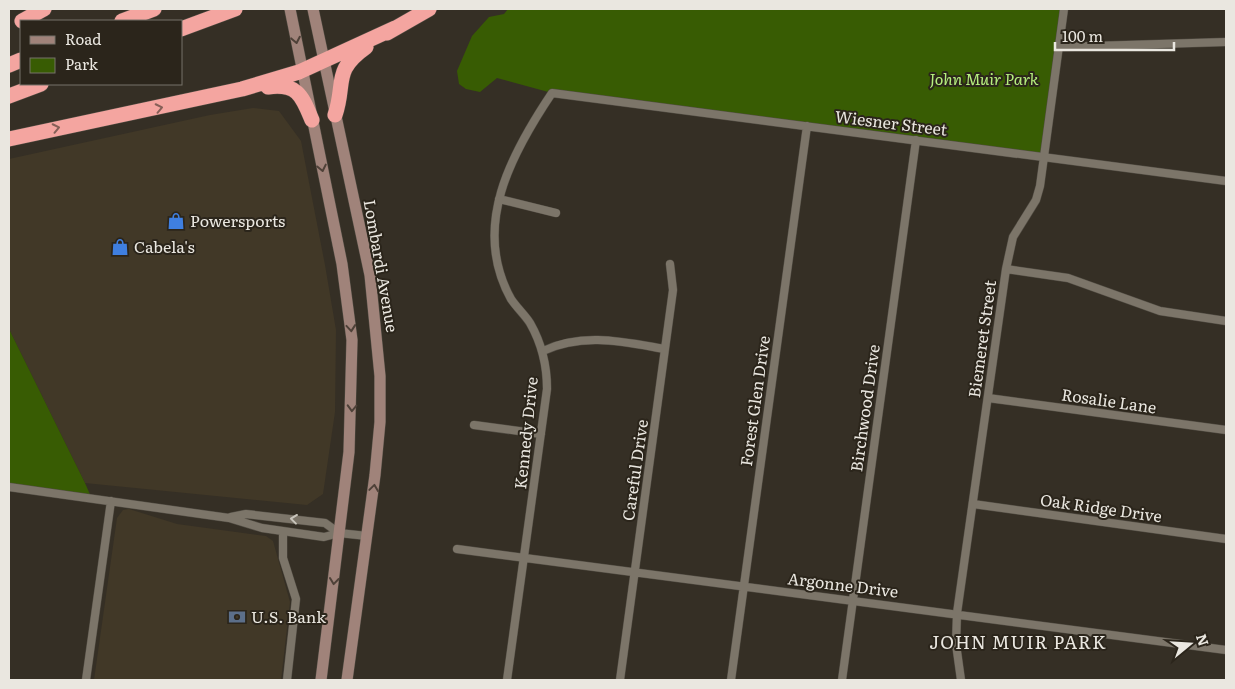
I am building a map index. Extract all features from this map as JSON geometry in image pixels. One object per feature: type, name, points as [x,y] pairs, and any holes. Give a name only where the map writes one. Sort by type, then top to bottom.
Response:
[{"type":"highway","points":[[23,20],[44,9]]},
{"type":"highway","points":[[125,20],[154,9]]},
{"type":"highway","points":[[182,29],[235,9]]},
{"type":"highway","points":[[335,114],[341,78],[345,67],[360,51],[429,9]]},
{"type":"highway","points":[[9,28],[20,22]]},
{"type":"highway","points":[[242,90],[302,70],[395,28]]},
{"type":"highway","points":[[9,96],[38,85]]},
{"type":"highway","points":[[9,139],[242,90],[281,86],[292,88],[302,97],[312,120]]},
{"type":"main road","points":[[290,9],[342,264],[352,340],[351,425],[321,680]]},
{"type":"main road","name":"Lombardi Avenue","points":[[313,9],[370,275],[378,346],[379,434],[347,680]]},
{"type":"street","name":"Biemeret Street","points":[[960,680],[956,644],[957,613],[1006,269],[1013,237],[1036,200],[1044,157],[1064,9]]},
{"type":"street","points":[[1059,46],[1226,42]]},
{"type":"street","name":"Wiesner Street","points":[[552,93],[1226,181]]},
{"type":"street","name":"Kennedy Drive","points":[[507,680],[547,389],[543,351],[529,322],[512,300],[498,272],[493,243],[500,199],[515,154],[552,93]]},
{"type":"street","name":"Forest Glen Drive","points":[[731,680],[807,126]]},
{"type":"street","name":"Birchwood Drive","points":[[842,680],[916,140]]},
{"type":"street","points":[[500,199],[556,213]]},
{"type":"street","name":"Careful Drive","points":[[620,680],[673,290],[670,264]]},
{"type":"street","points":[[1006,269],[1068,278],[1160,312],[1226,321]]},
{"type":"street","points":[[543,351],[553,346],[581,339],[608,339],[665,349]]},
{"type":"street","name":"Rosalie Lane","points":[[988,398],[1226,430]]},
{"type":"street","points":[[474,425],[541,434]]},
{"type":"street","points":[[9,487],[230,518],[262,528],[324,537],[339,533],[366,536]]},
{"type":"street","points":[[86,680],[111,501]]},
{"type":"street","name":"Oak Ridge Drive","points":[[973,504],[1226,539]]},
{"type":"street","points":[[230,518],[246,514],[325,523],[339,533]]},
{"type":"street","points":[[283,531],[283,558],[296,599],[287,680]]},
{"type":"street","name":"Argonne Drive","points":[[457,549],[957,613],[1226,650]]},
{"type":"shaded area","points":[[253,108],[279,111],[301,141],[325,265],[336,330],[335,412],[323,494],[307,505],[85,483],[9,329],[9,159],[210,115]]},
{"type":"shaded area","points":[[129,509],[177,524],[266,536],[273,541],[290,602],[281,680],[94,680],[117,518],[123,510]]},
{"type":"green space","name":"John Muir Park","points":[[508,9],[1064,9],[1044,157],[552,93],[497,78],[480,92],[466,89],[459,84],[457,71],[472,36],[489,17],[504,14]]},
{"type":"green space","points":[[9,329],[85,483],[92,499],[9,486]]},
{"type":"place","name":"Powersports","points":[[176,221]]},
{"type":"place","name":"Cabela's","points":[[120,247]]},
{"type":"place","name":"U.S. Bank","points":[[237,617]]},
{"type":"district","name":"JOHN MUIR PARK","points":[[1018,643]]}]
